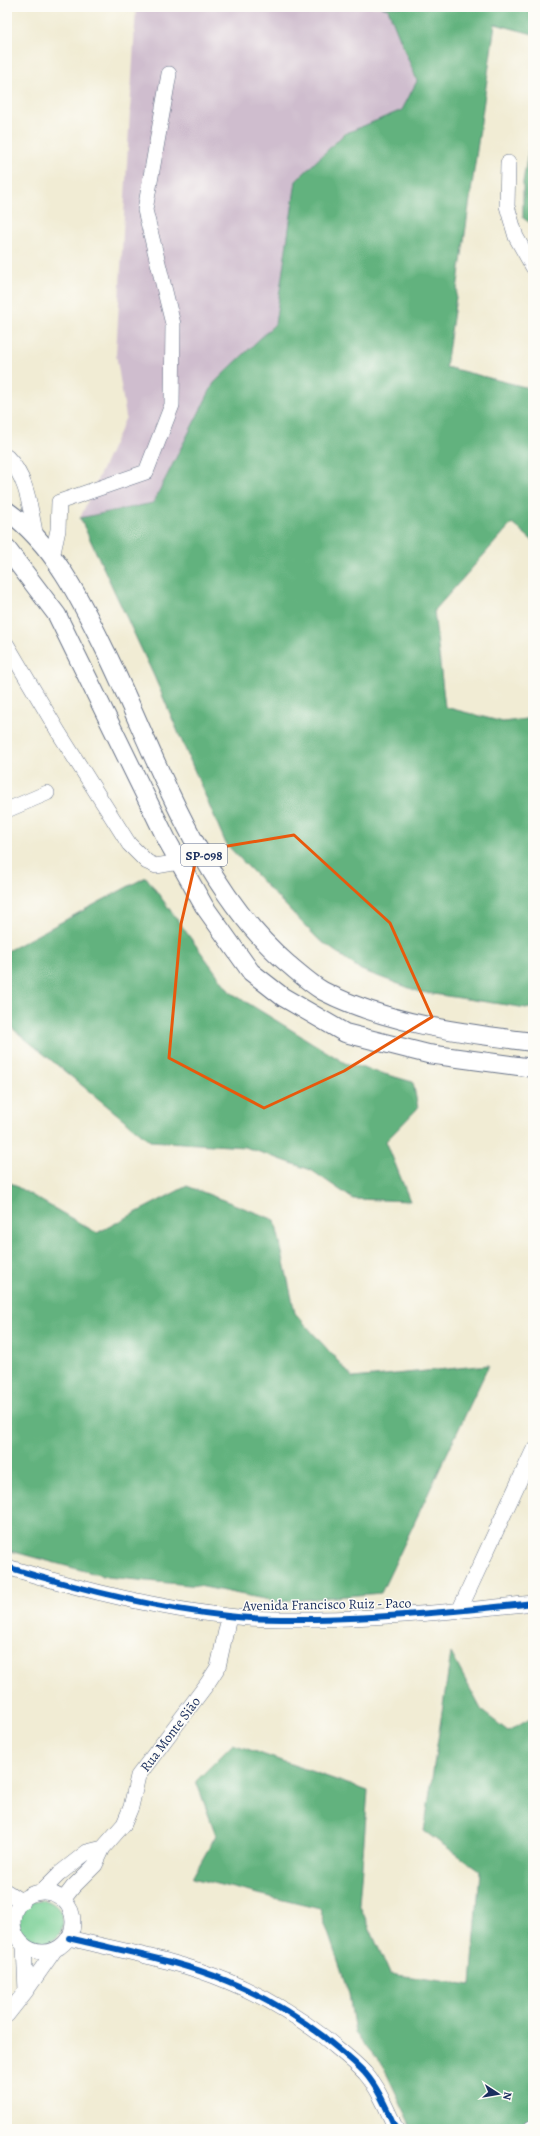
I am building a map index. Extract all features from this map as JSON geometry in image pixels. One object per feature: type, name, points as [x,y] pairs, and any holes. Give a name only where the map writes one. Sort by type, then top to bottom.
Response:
[{"type":"main road","name":"SP-098","points":[[7,511],[36,537],[74,589],[127,696],[172,797],[212,870],[238,912],[268,947],[323,990],[390,1016],[444,1030],[533,1042]]},
{"type":"main road","name":"SP-098","points":[[7,548],[57,615],[179,862],[204,906],[251,972],[283,996],[320,1020],[345,1033],[428,1054],[533,1068]]},
{"type":"street","points":[[52,557],[58,530],[59,502],[146,472],[172,405],[173,324],[145,210],[169,74]]},
{"type":"street","points":[[508,163],[507,206],[516,237],[533,267]]},
{"type":"street","points":[[7,457],[18,470],[23,482],[36,537]]},
{"type":"street","points":[[7,645],[70,751],[129,844],[147,862],[156,866],[179,862]]},
{"type":"street","points":[[7,810],[47,793]]},
{"type":"street","points":[[459,1611],[533,1451]]},
{"type":"street","name":"Avenida Francisco Ruiz - Paco","points":[[7,1567],[72,1587],[123,1599],[229,1617],[290,1619],[357,1618],[459,1611],[533,1603]]},
{"type":"street","name":"Rua Monte Sião","points":[[63,1900],[73,1887],[95,1865],[103,1848],[124,1824],[131,1807],[138,1776],[218,1667],[229,1617]]},
{"type":"street","points":[[54,1951],[38,1952],[24,1946],[15,1933],[10,1914],[27,1897],[41,1892],[59,1874],[87,1852],[103,1848]]},
{"type":"street","points":[[7,1892],[22,1902]]},
{"type":"street","points":[[7,2015],[54,1951],[69,1938],[72,1930],[72,1914],[63,1900],[56,1896],[41,1892]]},
{"type":"street","points":[[69,1938],[191,1968],[227,1981],[263,1998],[304,2022],[341,2051],[366,2074],[383,2101],[396,2129]]},
{"type":"street","points":[[24,1946],[26,1991]]},
{"type":"street","points":[[530,2129],[533,2126]]},
{"type":"highlighted area","points":[[294,835],[390,923],[432,1017],[344,1071],[264,1108],[169,1058],[181,924],[198,851]]},
{"type":"shaded area","points":[[136,7],[381,7],[388,9],[417,81],[402,110],[344,134],[296,181],[275,324],[214,383],[153,503],[80,518],[126,417],[116,354]]},
{"type":"green space","points":[[381,7],[533,7],[533,34],[495,24],[446,367],[533,389],[533,541],[512,523],[434,611],[445,707],[503,722],[533,718],[533,1009],[420,992],[361,970],[318,939],[226,844],[154,676],[80,518],[153,503],[214,383],[275,324],[296,181],[344,134],[402,110],[417,81],[388,9]]},
{"type":"green space","points":[[533,122],[533,225],[523,218],[523,182]]},
{"type":"green space","points":[[146,877],[230,992],[345,1063],[413,1082],[418,1108],[386,1141],[410,1201],[353,1199],[311,1170],[245,1147],[150,1141],[7,1024],[7,951]]},
{"type":"green space","points":[[7,1181],[97,1233],[187,1186],[275,1220],[295,1313],[353,1378],[489,1365],[381,1593],[279,1602],[199,1586],[107,1577],[7,1550]]},
{"type":"green space","points":[[451,1653],[482,1711],[508,1731],[533,1716],[533,2129],[413,2129],[383,2066],[355,2033],[349,1994],[320,1909],[192,1878],[216,1835],[196,1781],[233,1744],[368,1791],[359,1904],[390,1974],[471,1985],[480,1871],[424,1831]]},
{"type":"green space","points":[[37,1900],[45,1900],[57,1906],[63,1918],[63,1926],[57,1938],[45,1944],[37,1944],[25,1938],[19,1926],[19,1918],[25,1906]]},
{"type":"cycle path","points":[[7,1567],[61,1583],[144,1603],[250,1618],[316,1619],[398,1616],[533,1603]]},
{"type":"cycle path","points":[[69,1938],[149,1956],[189,1967],[240,1987],[278,2006],[324,2037],[365,2073],[379,2093],[396,2129]]}]
